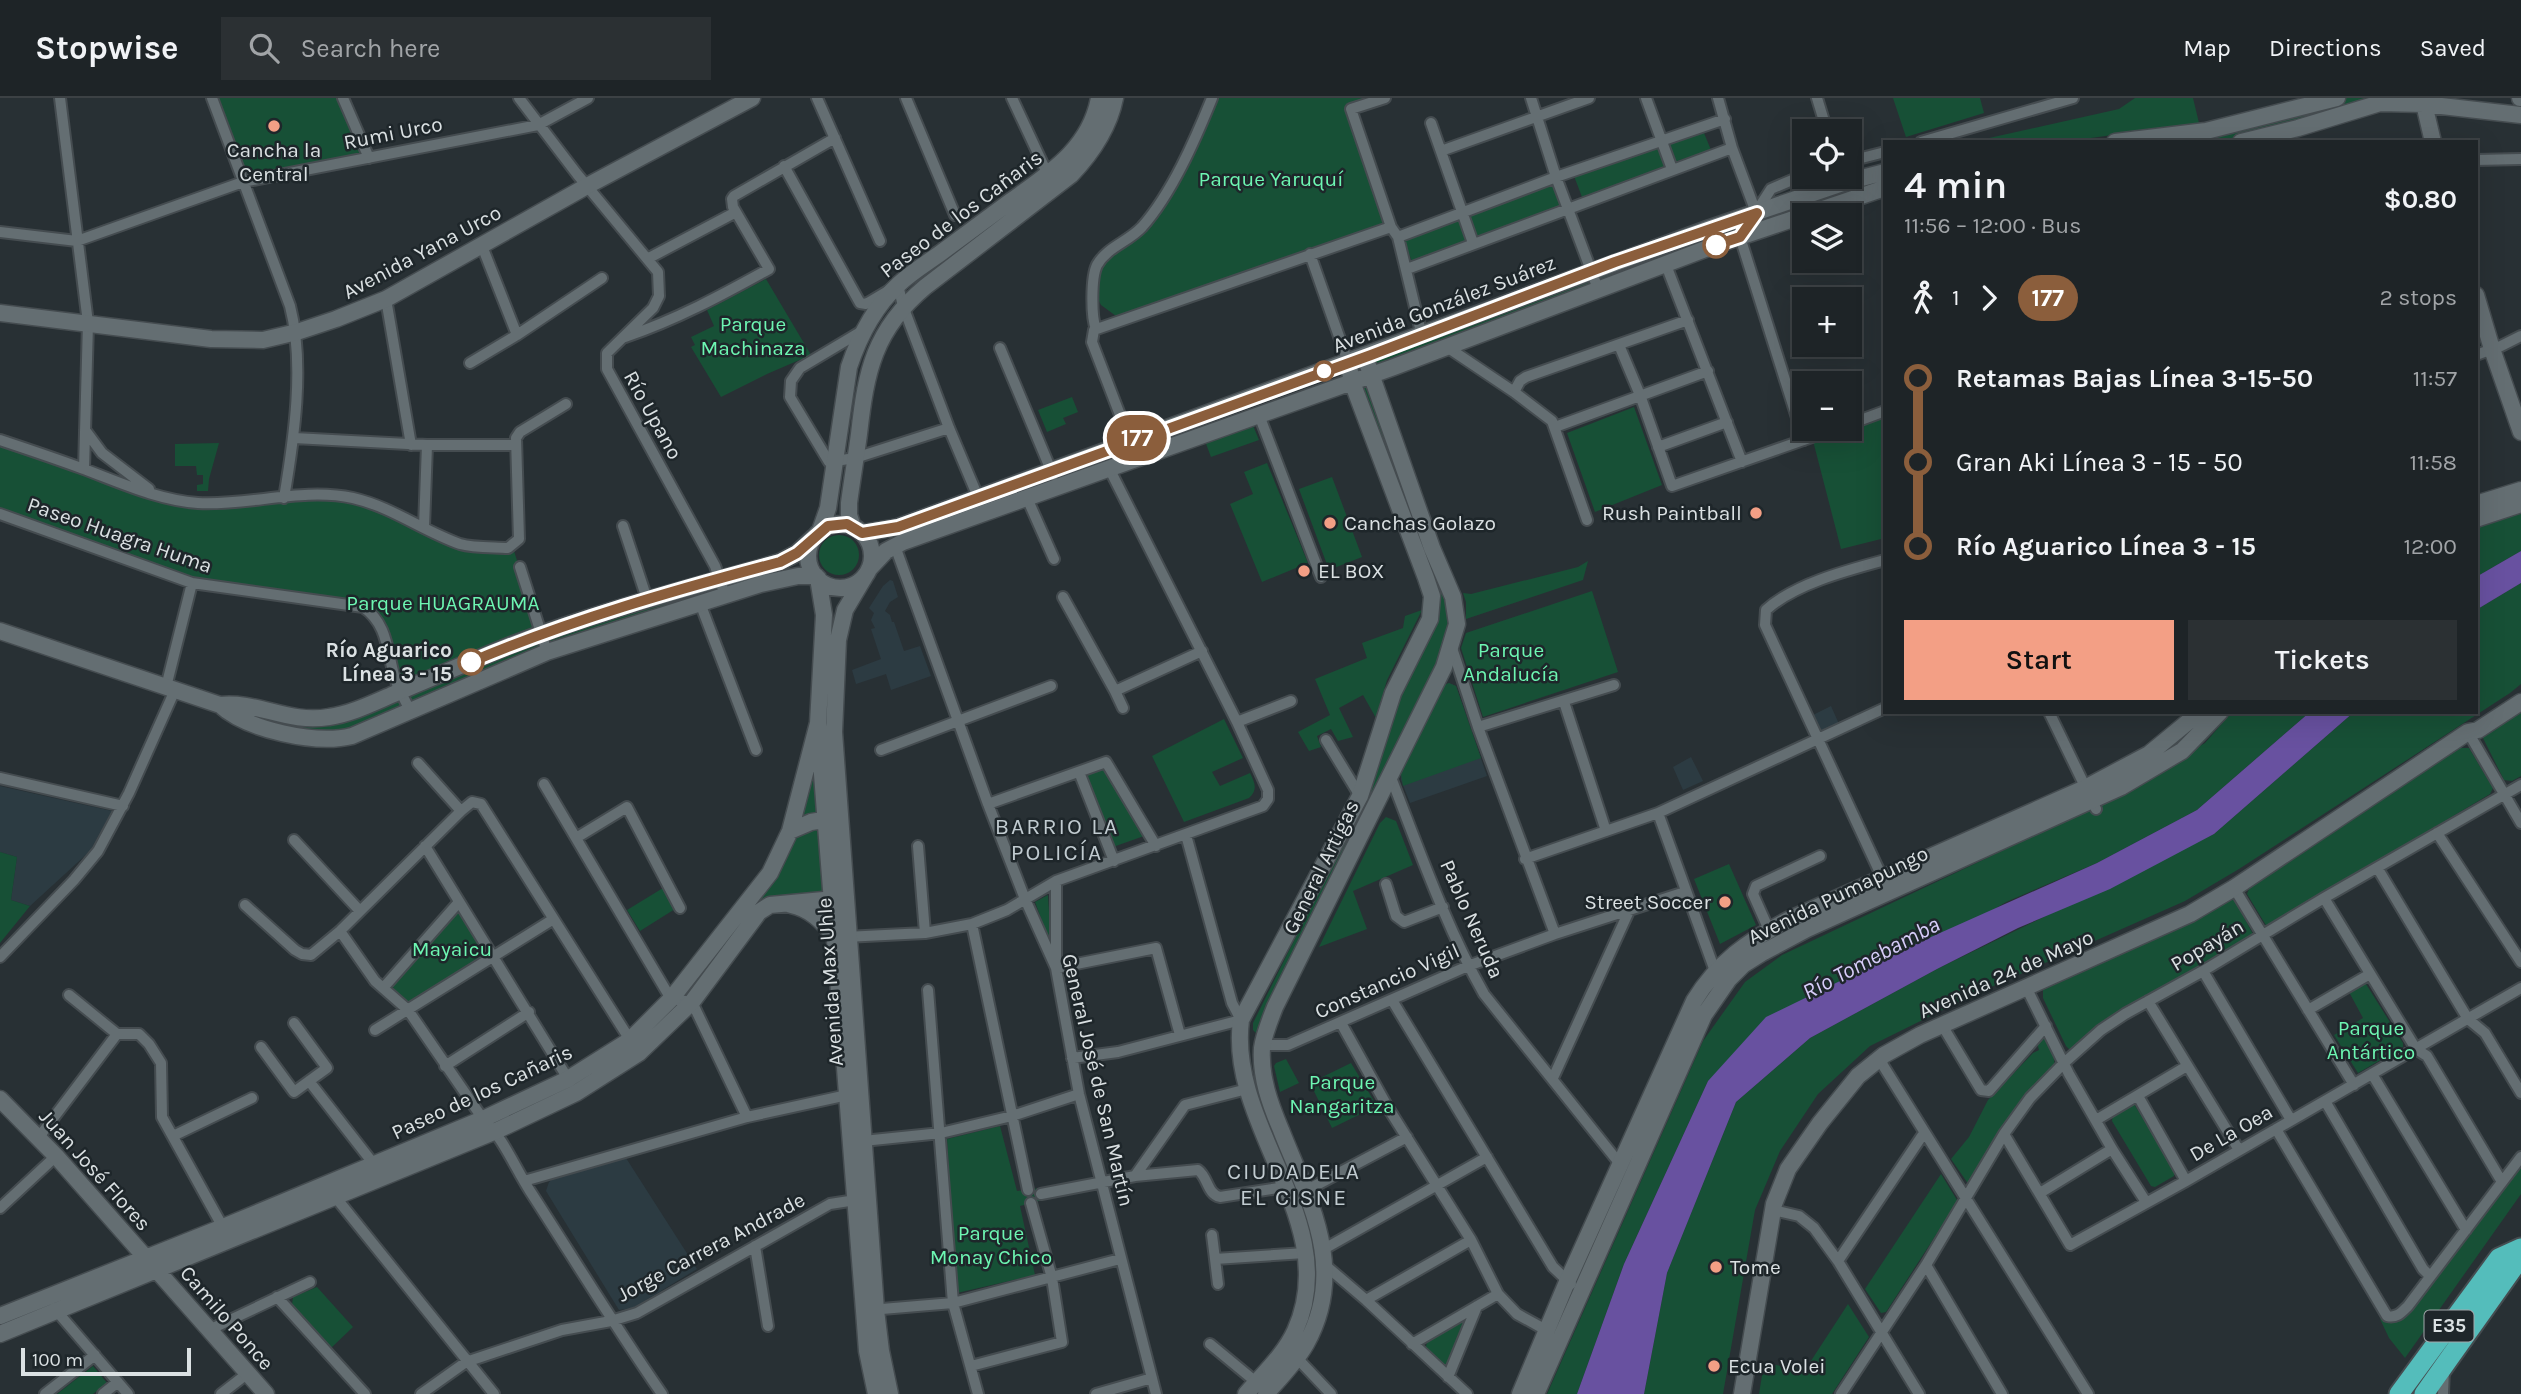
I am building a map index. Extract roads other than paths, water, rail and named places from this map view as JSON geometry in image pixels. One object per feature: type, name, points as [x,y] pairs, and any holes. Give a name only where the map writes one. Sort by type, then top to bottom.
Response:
[{"type":"highway","name":"E35","points":[[2399,1394],[2499,1258],[2521,1248]]},
{"type":"highway","name":"E35","points":[[2424,1394],[2521,1257]]},
{"type":"main road","name":"Avenida Yana Urco","points":[[0,313],[211,339],[263,340],[297,332],[386,299],[587,186],[752,98]]},
{"type":"main road","name":"Paseo de los Cañaris","points":[[817,534],[828,508],[849,367],[867,327],[898,285],[914,270],[1048,175],[1072,154],[1085,136],[1099,98]]},
{"type":"main road","name":"Paseo de los Cañaris","points":[[858,530],[849,515],[849,503],[867,372],[887,327],[903,306],[1071,175],[1103,133],[1115,98]]},
{"type":"main road","points":[[2132,140],[2206,131],[2337,98]]},
{"type":"main road","points":[[2424,101],[2433,140]]},
{"type":"main road","points":[[2249,140],[2298,128],[2372,104],[2424,101],[2521,115]]},
{"type":"main road","name":"Avenida González Suárez","points":[[858,530],[898,527],[1422,336],[1591,271],[1846,182],[1883,173]]},
{"type":"main road","name":"Avenida González Suárez","points":[[868,571],[895,546],[1352,382],[1740,237],[1883,189]]},
{"type":"main road","points":[[2478,309],[2484,352],[2521,432]]},
{"type":"main road","name":"General Artigas","points":[[1256,1390],[1295,1332],[1306,1293],[1305,1253],[1299,1224],[1286,1187],[1247,1089],[1240,1057],[1241,1020],[1360,796],[1393,693],[1432,611],[1424,551],[1365,357]]},
{"type":"main road","name":"General Artigas","points":[[1256,1390],[1297,1358],[1306,1346],[1320,1313],[1324,1257],[1320,1228],[1307,1190],[1268,1097],[1263,1068],[1263,1045],[1275,1007],[1451,648],[1457,624],[1453,597],[1424,551],[1352,382],[1348,362]]},
{"type":"main road","points":[[2478,503],[2521,490]]},
{"type":"main road","points":[[2478,518],[2521,504]]},
{"type":"main road","points":[[0,631],[220,705],[231,715],[289,734],[336,740],[352,736],[547,652],[700,603],[722,587],[797,553],[817,534],[837,524],[858,530],[871,548],[868,571],[856,583],[843,587],[834,587],[817,577],[808,558],[817,534]]},
{"type":"main road","name":"Avenida Max Uhle","points":[[832,818],[838,640],[848,602],[868,571]]},
{"type":"main road","points":[[220,705],[233,704],[297,719],[315,719],[347,713],[542,634],[647,599],[722,587],[817,577]]},
{"type":"main road","name":"Avenida Max Uhle","points":[[817,577],[824,615],[818,723],[832,818],[870,1310],[867,1352],[876,1394]]},
{"type":"main road","name":"Avenida 24 de Mayo","points":[[2468,732],[2474,722],[2521,690]]},
{"type":"main road","name":"Avenida 24 de Mayo","points":[[1742,1394],[1773,1210],[1781,1184],[1797,1154],[1858,1076],[1901,1045],[2189,914],[2234,888],[2468,732],[2478,730],[2521,702]]},
{"type":"main road","name":"Avenida Pumapungo","points":[[1520,1394],[1567,1282],[1694,1001],[1715,971],[1737,951],[1769,930],[1882,877],[2091,800],[2198,714]]},
{"type":"main road","name":"Avenida Pumapungo","points":[[1536,1394],[1586,1291],[1704,1015],[1719,992],[1743,965],[1807,929],[2091,800],[2165,762],[2196,738],[2216,714]]},
{"type":"main road","name":"Paseo de los Cañaris","points":[[635,1046],[770,873],[790,831],[818,723]]},
{"type":"main road","points":[[790,831],[811,822],[832,818]]},
{"type":"main road","name":"Paseo de los Cañaris","points":[[0,1334],[56,1311],[151,1264],[330,1190],[496,1131],[635,1046],[692,1002],[759,912],[770,905],[838,898]]},
{"type":"main road","points":[[782,904],[802,907],[841,937]]},
{"type":"main road","points":[[1241,1020],[1263,1045]]},
{"type":"main road","name":"Paseo de los Cañaris","points":[[378,1171],[483,1119],[572,1086]]},
{"type":"main road","name":"Avenida Max Uhle","points":[[853,1094],[863,1141],[860,1199]]},
{"type":"main road","name":"Juan José Flores","points":[[0,1099],[39,1137],[151,1264]]},
{"type":"main road","name":"Paseo de los Cañaris","points":[[0,1316],[45,1298],[151,1264]]},
{"type":"main road","name":"Camilo Ponce","points":[[151,1264],[266,1394]]},
{"type":"main road","name":"Avenida Max Uhle","points":[[870,1310],[890,1394]]},
{"type":"street","points":[[60,98],[88,323],[84,468]]},
{"type":"street","points":[[212,98],[290,306],[297,332],[294,438],[284,498]]},
{"type":"street","points":[[343,98],[369,158]]},
{"type":"street","name":"Río Upano","points":[[519,98],[658,272],[659,296],[653,308],[607,353],[606,361],[610,378],[715,566],[722,587]]},
{"type":"street","name":"Rumi Urco","points":[[0,232],[77,241],[243,182],[538,125],[588,98]]},
{"type":"street","points":[[817,98],[880,241]]},
{"type":"street","points":[[906,98],[955,215]]},
{"type":"street","points":[[1012,98],[1048,175]]},
{"type":"street","points":[[1096,329],[1093,323],[1092,288],[1098,262],[1144,224],[1182,164],[1212,98]]},
{"type":"street","points":[[1385,98],[1352,109],[1391,226],[1398,237],[1422,336]]},
{"type":"street","points":[[1531,98],[1556,177],[1598,289]]},
{"type":"street","points":[[1441,151],[1589,98]]},
{"type":"street","points":[[1646,98],[1672,169]]},
{"type":"street","points":[[1718,98],[1732,148],[1763,229]]},
{"type":"street","points":[[1817,98],[1823,119]]},
{"type":"street","points":[[1929,140],[2073,98]]},
{"type":"street","points":[[1398,237],[1556,177],[1725,119]]},
{"type":"street","points":[[1431,123],[1473,243]]},
{"type":"street","points":[[622,338],[659,326],[769,269],[732,204],[734,196],[835,138]]},
{"type":"street","points":[[1407,269],[1732,148]]},
{"type":"street","points":[[1862,158],[1883,153]]},
{"type":"street","points":[[2478,160],[2521,159]]},
{"type":"street","points":[[784,166],[860,303],[866,304],[898,285],[903,306],[949,428],[978,497]]},
{"type":"street","points":[[1792,180],[1771,189],[1740,237],[1792,402]]},
{"type":"street","points":[[649,258],[736,212]]},
{"type":"street","points":[[1129,441],[1092,341],[1092,334],[1096,329],[1391,226]]},
{"type":"street","points":[[482,246],[517,335]]},
{"type":"street","points":[[1310,254],[1348,362]]},
{"type":"street","points":[[1666,265],[1742,462]]},
{"type":"street","points":[[470,363],[601,278]]},
{"type":"street","points":[[386,299],[411,445]]},
{"type":"street","points":[[1514,392],[1520,381],[1526,377],[1688,320]]},
{"type":"street","points":[[867,327],[800,368],[791,381],[790,397],[826,458],[834,463],[855,458],[949,428]]},
{"type":"street","points":[[2484,352],[2521,335]]},
{"type":"street","points":[[1619,345],[1672,486],[1801,441]]},
{"type":"street","points":[[1447,347],[1544,413],[1555,426],[1587,520]]},
{"type":"street","points":[[1000,348],[1059,486]]},
{"type":"street","points":[[1555,426],[1708,370]]},
{"type":"street","points":[[0,440],[157,495],[197,503],[309,494],[351,498],[387,508],[463,545],[508,548],[519,539],[516,438],[520,432],[566,404]]},
{"type":"street","points":[[1862,420],[1883,412]]},
{"type":"street","points":[[1259,415],[1321,577]]},
{"type":"street","points":[[1658,447],[1727,422]]},
{"type":"street","points":[[85,430],[102,453],[157,495]]},
{"type":"street","points":[[294,438],[411,445],[515,445]]},
{"type":"street","points":[[424,527],[427,445]]},
{"type":"street","points":[[841,937],[925,933],[972,924],[1007,910],[1056,881],[1263,806],[1268,799],[1268,790],[1237,722],[1109,468]]},
{"type":"street","points":[[1027,498],[1054,559]]},
{"type":"street","name":"Paseo Huagra Huma","points":[[0,514],[192,583],[363,607],[375,615],[387,641],[394,677],[411,710]]},
{"type":"street","points":[[622,526],[647,599]]},
{"type":"street","name":"General José de San Martín","points":[[895,546],[988,804],[1056,968],[1080,1094],[1156,1394]]},
{"type":"street","points":[[1882,877],[1820,738],[1765,625],[1766,610],[1777,600],[1816,583],[1883,561]]},
{"type":"street","points":[[520,567],[547,652]]},
{"type":"street","points":[[0,957],[98,851],[123,806],[171,688],[192,583]]},
{"type":"street","points":[[1063,597],[1124,708]]},
{"type":"street","points":[[700,603],[756,750]]},
{"type":"street","points":[[1451,648],[1525,859],[1555,934]]},
{"type":"street","points":[[1115,691],[1202,651]]},
{"type":"street","points":[[1478,727],[1614,685]]},
{"type":"street","points":[[881,750],[1051,686]]},
{"type":"street","points":[[1237,722],[1291,701]]},
{"type":"street","points":[[1563,702],[1606,831]]},
{"type":"street","points":[[1525,859],[1658,813],[1883,709]]},
{"type":"street","points":[[2050,714],[2091,800]]},
{"type":"street","points":[[2468,732],[2521,823]]},
{"type":"street","points":[[1326,740],[1360,796]]},
{"type":"street","points":[[988,804],[1106,762],[1156,846]]},
{"type":"street","points":[[418,763],[461,811]]},
{"type":"street","points":[[1079,772],[1114,861]]},
{"type":"street","name":"Pablo Neruda","points":[[1390,775],[1468,966],[1484,994],[1620,1164]]},
{"type":"street","points":[[0,778],[123,806]]},
{"type":"street","points":[[544,785],[671,999],[692,1002],[747,1117]]},
{"type":"street","name":"Popayán","points":[[1841,1394],[1926,1265],[2004,1134],[2030,1098],[2064,1063],[2101,1030],[2148,1001],[2521,785]]},
{"type":"street","points":[[245,905],[302,954],[311,955],[340,931],[461,811],[476,802],[481,804],[552,920],[635,1046]]},
{"type":"street","points":[[576,838],[628,807],[680,908]]},
{"type":"street","points":[[1658,813],[1715,971]]},
{"type":"street","points":[[2437,833],[2521,962]]},
{"type":"street","points":[[1072,1058],[1118,1052],[1241,1020],[1232,1003],[1186,835]]},
{"type":"street","points":[[294,841],[359,910]]},
{"type":"street","points":[[425,846],[572,1086]]},
{"type":"street","points":[[918,846],[925,933]]},
{"type":"street","points":[[1769,930],[1754,894],[1756,886],[1820,856]]},
{"type":"street","points":[[2378,869],[2468,1019],[2485,1033],[2521,1093]]},
{"type":"street","points":[[1056,881],[1056,968],[1156,948],[1180,1035]]},
{"type":"street","points":[[1386,884],[1396,916],[1404,922],[1443,907]]},
{"type":"street","points":[[2234,888],[2354,1084]]},
{"type":"street","name":"Constancio Vigil","points":[[1263,1045],[1288,1045],[1468,966],[1555,934],[1685,892]]},
{"type":"street","points":[[2324,898],[2416,1049],[2427,1056],[2502,1182]]},
{"type":"street","points":[[384,987],[459,902]]},
{"type":"street","points":[[1553,1078],[1629,911]]},
{"type":"street","points":[[375,1030],[552,920]]},
{"type":"street","points":[[972,924],[1028,1190]]},
{"type":"street","points":[[340,931],[375,981],[408,1010],[483,1119],[496,1131],[611,1321],[662,1394]]},
{"type":"street","points":[[2203,971],[2291,1120]]},
{"type":"street","points":[[2308,1010],[2370,974]]},
{"type":"street","name":"De La Oea","points":[[2004,1134],[2070,1245],[2521,988]]},
{"type":"street","points":[[2027,989],[2112,1149],[2147,1202]]},
{"type":"street","points":[[928,990],[953,1303],[978,1394]]},
{"type":"street","points":[[69,995],[117,1034],[139,1034],[162,1063],[162,1117],[226,1233]]},
{"type":"street","points":[[1392,1000],[1553,1267],[1567,1282],[1586,1291]]},
{"type":"street","points":[[2148,1001],[2239,1150]]},
{"type":"street","points":[[445,1066],[528,1012]]},
{"type":"street","points":[[261,1047],[294,1092],[327,1068],[293,1023]]},
{"type":"street","points":[[1341,1023],[1471,1240],[1498,1294],[1517,1314],[1546,1330]]},
{"type":"street","points":[[1942,1025],[1981,1090],[1985,1091],[1989,1091],[2046,1026]]},
{"type":"street","points":[[39,1137],[117,1034]]},
{"type":"street","points":[[1879,1059],[2086,1393]]},
{"type":"street","points":[[2096,1120],[2188,1066]]},
{"type":"street","points":[[2372,1074],[2466,1230]]},
{"type":"street","points":[[309,1081],[378,1171]]},
{"type":"street","points":[[1135,1176],[1185,1105],[1247,1089]]},
{"type":"street","points":[[524,1181],[747,1117],[853,1094]]},
{"type":"street","points":[[863,1141],[941,1133],[1012,1116],[1080,1094]]},
{"type":"street","points":[[2138,1096],[2186,1181]]},
{"type":"street","points":[[173,1136],[252,1098]]},
{"type":"street","points":[[2325,1101],[2423,1269],[2430,1276]]},
{"type":"street","points":[[2276,1129],[2390,1317],[2398,1316],[2403,1311],[2521,1157]]},
{"type":"street","points":[[1838,1261],[1924,1133]]},
{"type":"street","points":[[1307,1190],[1407,1137]]},
{"type":"street","points":[[2040,1194],[2112,1149]]},
{"type":"street","points":[[0,1208],[56,1156]]},
{"type":"street","points":[[1466,1394],[1324,1257],[1487,1157]]},
{"type":"street","points":[[1041,1194],[1135,1176],[1198,1170],[1203,1174],[1211,1192],[1220,1196],[1286,1187]]},
{"type":"street","points":[[330,1190],[494,1394]]},
{"type":"street","name":"Jorge Carrera Andrade","points":[[421,1394],[466,1362],[562,1330],[637,1313],[830,1204],[860,1199]]},
{"type":"street","points":[[971,1366],[1062,1342],[1052,1278],[1031,1203]]},
{"type":"street","points":[[1773,1210],[1808,1221],[1838,1261],[1917,1393]]},
{"type":"street","points":[[1212,1235],[1218,1284]]},
{"type":"street","points":[[1366,1300],[1471,1240]]},
{"type":"street","points":[[755,1246],[768,1326]]},
{"type":"street","points":[[1215,1259],[1305,1253]]},
{"type":"street","points":[[870,1310],[953,1303],[1120,1259]]},
{"type":"street","points":[[1926,1265],[2002,1394]]},
{"type":"street","points":[[209,1330],[310,1282]]},
{"type":"street","points":[[1412,1344],[1498,1294]]},
{"type":"street","points":[[277,1297],[365,1394]]},
{"type":"street","points":[[45,1298],[128,1394]]},
{"type":"street","points":[[1448,1377],[1477,1306]]},
{"type":"street","points":[[1210,1344],[1256,1390]]},
{"type":"street","points":[[45,1394],[94,1355]]},
{"type":"street","points":[[1297,1358],[1331,1394]]},
{"type":"street","points":[[2444,1367],[2444,1394]]},
{"type":"street","points":[[221,1394],[248,1373]]},
{"type":"street","points":[[1097,1394],[1152,1378]]},
{"type":"street","points":[[103,1394],[118,1382]]},
{"type":"place","name":"Cancha la Central","points":[[274,126]]},
{"type":"place","name":"Rush Paintball","points":[[1756,513]]},
{"type":"place","name":"Canchas Golazo","points":[[1330,523]]},
{"type":"place","name":"EL BOX","points":[[1304,571]]},
{"type":"place","name":"Río Aguarico Línea 3 - 15","points":[[471,662]]},
{"type":"place","name":"Street Soccer","points":[[1725,902]]},
{"type":"place","name":"Tome","points":[[1716,1267]]},
{"type":"place","name":"Ecua Volei","points":[[1714,1366]]},
{"type":"district","name":"BARRIO LA POLICÍA","points":[[1057,839]]},
{"type":"district","name":"CIUDADELA EL CISNE","points":[[1294,1184]]},
{"type":"park label","name":"Parque Yaruquí","points":[[1271,179]]},
{"type":"park label","name":"Parque Machinaza","points":[[753,336]]},
{"type":"park label","name":"Parque HUAGRAUMA","points":[[443,603]]},
{"type":"park label","name":"Parque Andalucía","points":[[1511,662]]},
{"type":"park label","name":"Mayaicu","points":[[452,949]]},
{"type":"park label","name":"Parque Antártico","points":[[2371,1040]]},
{"type":"park label","name":"Parque Nangaritza","points":[[1342,1094]]},
{"type":"park label","name":"Parque Monay Chico","points":[[991,1245]]},
{"type":"water label","name":"Río Tomebamba","points":[[1871,958]]}]
